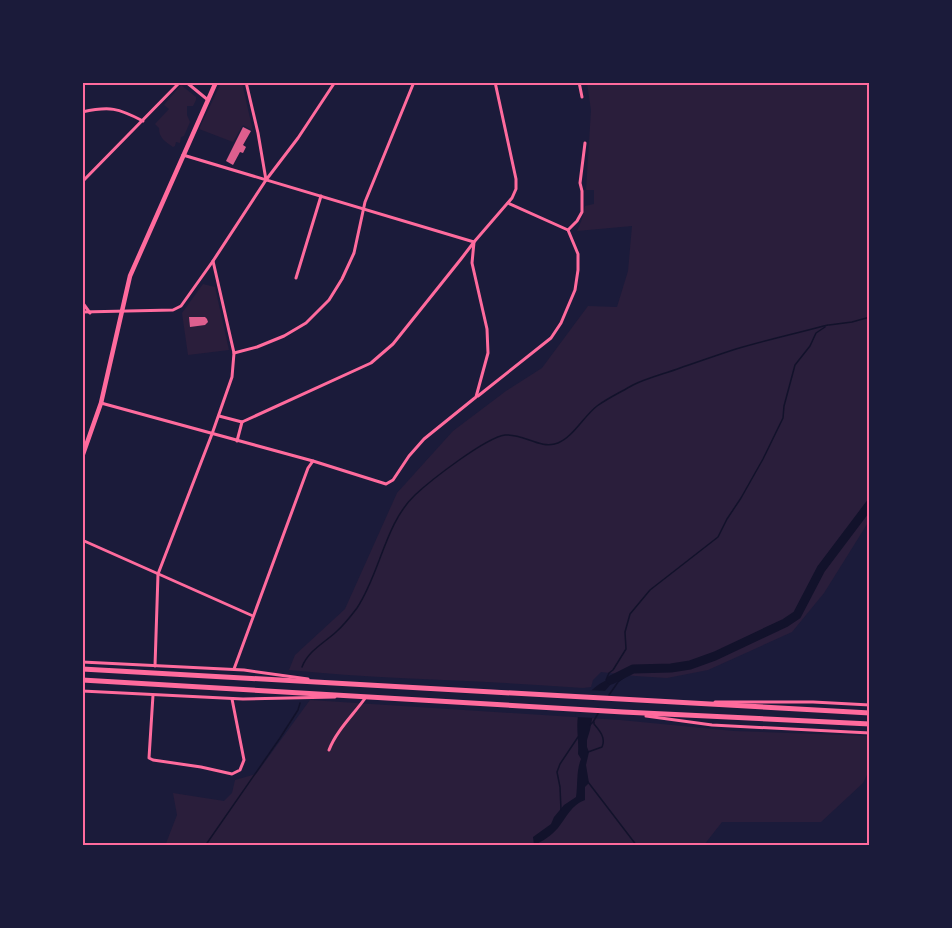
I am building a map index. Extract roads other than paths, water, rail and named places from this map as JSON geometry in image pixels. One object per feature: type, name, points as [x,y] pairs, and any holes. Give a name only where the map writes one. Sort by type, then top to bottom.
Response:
[{"type":"highway","points":[[82,669],[870,713]]},
{"type":"highway","points":[[82,680],[562,709],[870,724]]},
{"type":"main road","points":[[82,457],[101,404],[130,276],[216,82]]},
{"type":"street","points":[[82,182],[180,82]]},
{"type":"street","points":[[186,82],[208,100]]},
{"type":"street","points":[[246,82],[266,180]]},
{"type":"street","points":[[82,312],[173,310],[182,306],[335,82]]},
{"type":"street","points":[[234,353],[258,348],[284,336],[306,323],[329,300],[354,253],[365,202],[414,82]]},
{"type":"street","points":[[219,416],[242,422],[370,363],[393,344],[508,203],[516,189],[516,179],[495,82]]},
{"type":"street","points":[[579,82],[582,97]]},
{"type":"street","points":[[82,112],[109,108],[122,111],[143,121]]},
{"type":"street","points":[[568,230],[582,212],[580,183],[585,143]]},
{"type":"street","points":[[183,155],[474,242]]},
{"type":"street","points":[[296,278],[322,196]]},
{"type":"street","points":[[101,404],[313,461],[386,484],[393,480],[424,439],[551,338],[561,323],[575,290],[578,270],[578,254],[568,230],[508,203]]},
{"type":"street","points":[[474,242],[472,262],[487,329],[488,353],[476,397]]},
{"type":"street","points":[[155,666],[158,574],[232,377],[234,353],[213,261]]},
{"type":"street","points":[[82,302],[90,313]]},
{"type":"street","points":[[237,441],[242,422]]},
{"type":"street","points":[[234,670],[308,468],[313,461]]},
{"type":"street","points":[[82,540],[253,616]]},
{"type":"street","points":[[82,662],[234,670],[339,684]]},
{"type":"street","points":[[82,691],[232,699],[364,697],[356,713],[333,739],[329,750]]},
{"type":"street","points":[[153,695],[149,758],[232,774],[240,771],[244,760],[232,699]]},
{"type":"street","points":[[660,701],[813,702],[870,705]]},
{"type":"street","points":[[623,712],[712,724],[870,733]]},
{"type":"waterway","points":[[829,325],[870,317]]},
{"type":"waterway","points":[[302,667],[312,652],[339,629],[357,608],[405,506],[458,460],[505,435],[551,445],[558,443],[569,436],[597,406],[638,383],[736,349],[828,325]]},
{"type":"waterway","points":[[606,680],[626,649],[625,632],[630,614],[650,590],[718,537],[763,459],[783,418],[795,365],[810,346],[816,333],[825,327]]},
{"type":"waterway","points":[[611,680],[633,669],[690,665],[715,656],[797,615],[821,569],[870,504]]},
{"type":"waterway","points":[[609,695],[618,682],[633,669]]},
{"type":"waterway","points":[[205,846],[280,738],[300,703]]},
{"type":"waterway","points":[[590,725],[599,712]]},
{"type":"waterway","points":[[588,752],[602,747],[603,744],[602,735],[594,722]]},
{"type":"waterway","points":[[561,810],[557,772],[578,737]]},
{"type":"waterway","points":[[588,782],[637,846]]}]
